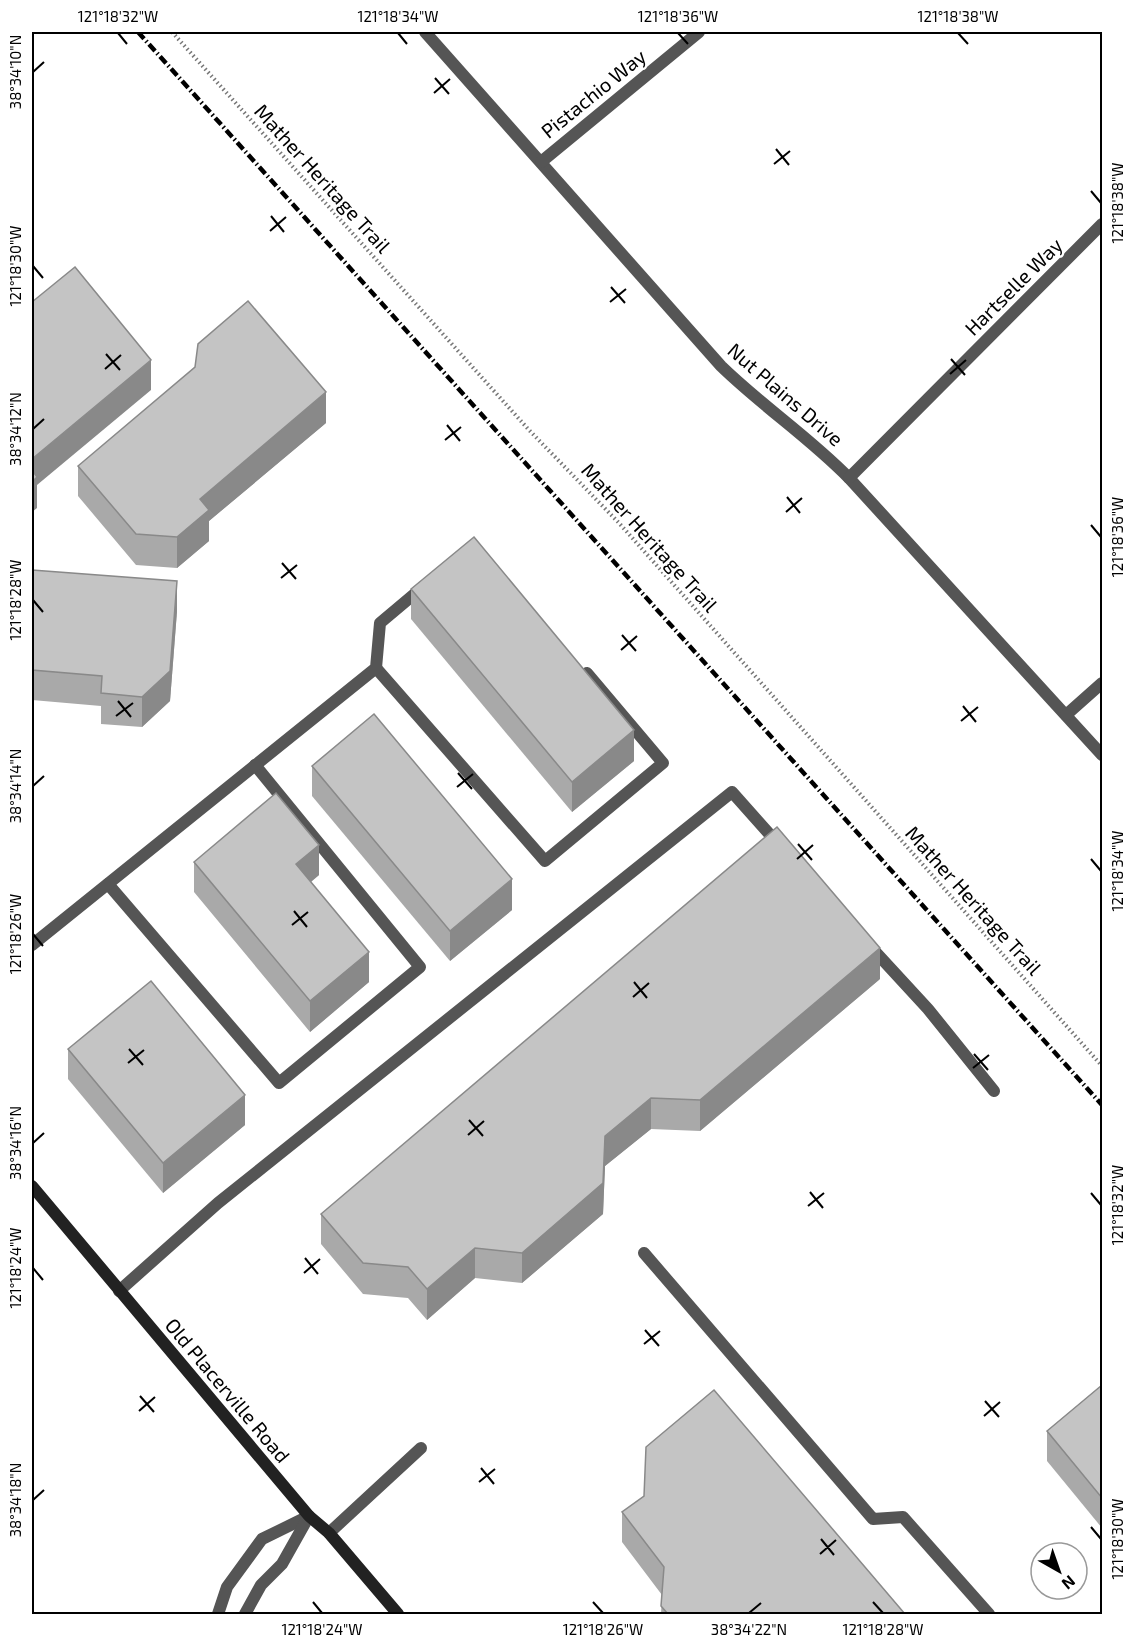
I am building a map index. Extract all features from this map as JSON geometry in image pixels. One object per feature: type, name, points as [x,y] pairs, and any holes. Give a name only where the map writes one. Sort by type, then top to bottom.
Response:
[{"type":"street","name":"Nut Plains Drive","points":[[425,32],[721,366],[772,412],[826,455],[849,478],[1102,755]]},
{"type":"street","name":"Pistachio Way","points":[[541,162],[699,32]]},
{"type":"street","name":"Hartselle Way","points":[[849,478],[1102,224]]},
{"type":"street","points":[[32,945],[376,668],[380,623],[432,579]]},
{"type":"street","points":[[376,668],[545,861],[663,763],[580,666]]},
{"type":"street","points":[[1066,715],[1102,683]]},
{"type":"street","points":[[108,884],[279,1083],[420,967],[255,765]]},
{"type":"street","points":[[119,1291],[218,1203],[732,792],[787,853]]},
{"type":"street","points":[[865,940],[928,1009],[994,1091]]},
{"type":"street","name":"Old Placerville Road","points":[[32,1186],[309,1516],[329,1533],[398,1614]]},
{"type":"street","points":[[644,1253],[873,1519],[903,1517],[989,1614]]},
{"type":"street","points":[[329,1533],[421,1448]]},
{"type":"street","points":[[218,1614],[227,1587],[262,1539],[309,1516]]},
{"type":"street","points":[[245,1614],[261,1585],[282,1564],[309,1516]]},
{"type":"path","name":"Mather Heritage Trail","points":[[172,32],[521,422],[619,523],[1102,1066]]},
{"type":"building","points":[[75,267],[151,360],[32,459],[32,302]]},
{"type":"building","points":[[248,301],[326,392],[200,499],[209,510],[177,537],[136,534],[78,466],[195,367],[198,344]]},
{"type":"building","points":[[32,470],[37,477],[32,482]]},
{"type":"building","points":[[474,537],[634,730],[572,782],[411,589]]},
{"type":"building","points":[[32,570],[177,581],[170,671],[142,697],[101,693],[102,676],[32,670]]},
{"type":"building","points":[[374,714],[512,879],[450,931],[312,766]]},
{"type":"building","points":[[276,793],[319,845],[296,864],[369,952],[310,1001],[194,862]]},
{"type":"building","points":[[777,827],[880,948],[700,1100],[651,1098],[605,1136],[603,1183],[522,1253],[475,1248],[427,1289],[408,1267],[363,1263],[321,1214]]},
{"type":"building","points":[[151,981],[245,1095],[163,1163],[68,1049]]},
{"type":"building","points":[[1102,1385],[1102,1498],[1047,1431]]},
{"type":"building","points":[[714,1390],[905,1614],[668,1614],[661,1606],[664,1567],[622,1512],[644,1496],[646,1447]]},
{"type":"railway","points":[[138,32],[1102,1105]]}]
